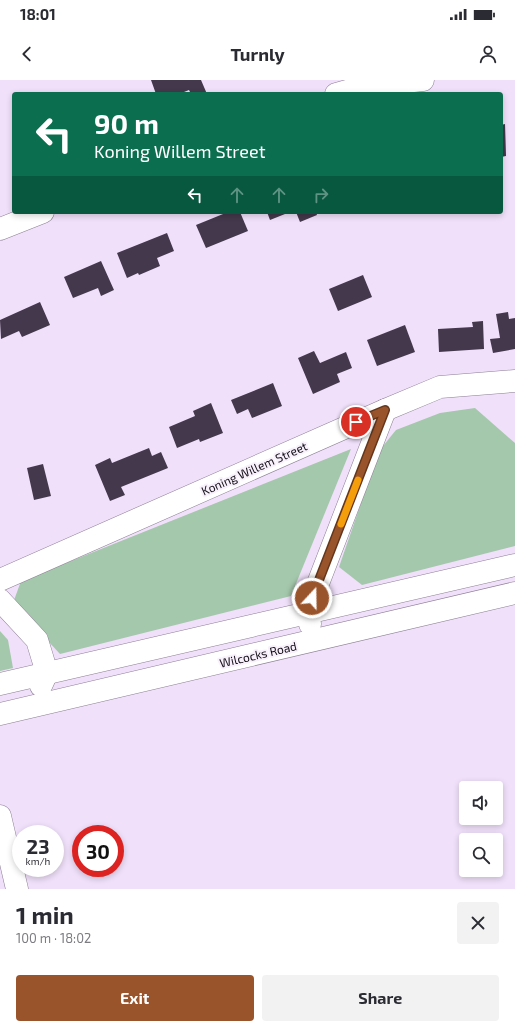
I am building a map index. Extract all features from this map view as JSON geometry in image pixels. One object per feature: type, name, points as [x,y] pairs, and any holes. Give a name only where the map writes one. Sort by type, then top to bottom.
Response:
[{"type":"street","points":[[343,92],[365,86],[423,80]]},
{"type":"street","points":[[0,229],[38,214]]},
{"type":"street","name":"Koning Willem Street","points":[[0,580],[440,387],[511,386]]},
{"type":"street","points":[[315,641],[307,612],[385,410]]},
{"type":"street","points":[[0,684],[515,565]]},
{"type":"street","name":"Wilcocks Road","points":[[0,714],[515,593]]},
{"type":"street","points":[[0,600],[37,640],[47,673],[32,707]]},
{"type":"street","points":[[0,816],[16,889]]},
{"type":"green space","points":[[475,408],[515,443],[515,546],[362,585],[339,567],[379,451],[396,430],[440,413]]},
{"type":"green space","points":[[351,449],[291,596],[60,654],[13,603],[21,581]]},
{"type":"green space","points":[[0,631],[8,640],[13,668],[0,671]]},
{"type":"building","points":[[151,80],[201,80],[206,92],[190,92],[189,90],[184,92],[155,92]]},
{"type":"building","points":[[503,124],[505,124],[506,156],[503,157]]},
{"type":"building","points":[[223,214],[241,214],[248,231],[206,248],[196,225]]},
{"type":"building","points":[[268,214],[285,214],[270,220]]},
{"type":"building","points":[[297,214],[317,214],[317,215],[300,222]]},
{"type":"building","points":[[167,233],[174,251],[157,258],[160,266],[139,275],[138,273],[127,278],[117,253]]},
{"type":"building","points":[[101,261],[114,290],[101,296],[98,288],[73,298],[64,277]]},
{"type":"building","points":[[363,275],[372,297],[338,311],[329,289]]},
{"type":"building","points":[[40,302],[50,325],[22,337],[19,331],[1,339],[0,320]]},
{"type":"building","points":[[508,312],[509,319],[515,318],[515,349],[493,353],[490,339],[500,338],[496,314]]},
{"type":"building","points":[[483,321],[484,349],[439,352],[438,329],[473,327],[472,322]]},
{"type":"building","points":[[405,325],[415,352],[377,366],[367,340]]},
{"type":"building","points":[[314,351],[320,363],[346,352],[352,368],[337,374],[340,382],[313,394],[298,358]]},
{"type":"building","points":[[273,383],[282,406],[252,418],[248,409],[237,414],[231,400]]},
{"type":"building","points":[[211,403],[223,433],[200,442],[199,439],[177,448],[169,427],[195,416],[193,411]]},
{"type":"building","points":[[149,448],[152,456],[161,452],[168,468],[121,487],[125,495],[110,501],[95,465],[110,458],[112,463]]},
{"type":"building","points":[[43,464],[51,496],[34,500],[27,468]]},
{"type":"slow traffic","points":[[341,524],[358,480]]},
{"type":"route","points":[[312,598],[385,410],[356,422]]}]
